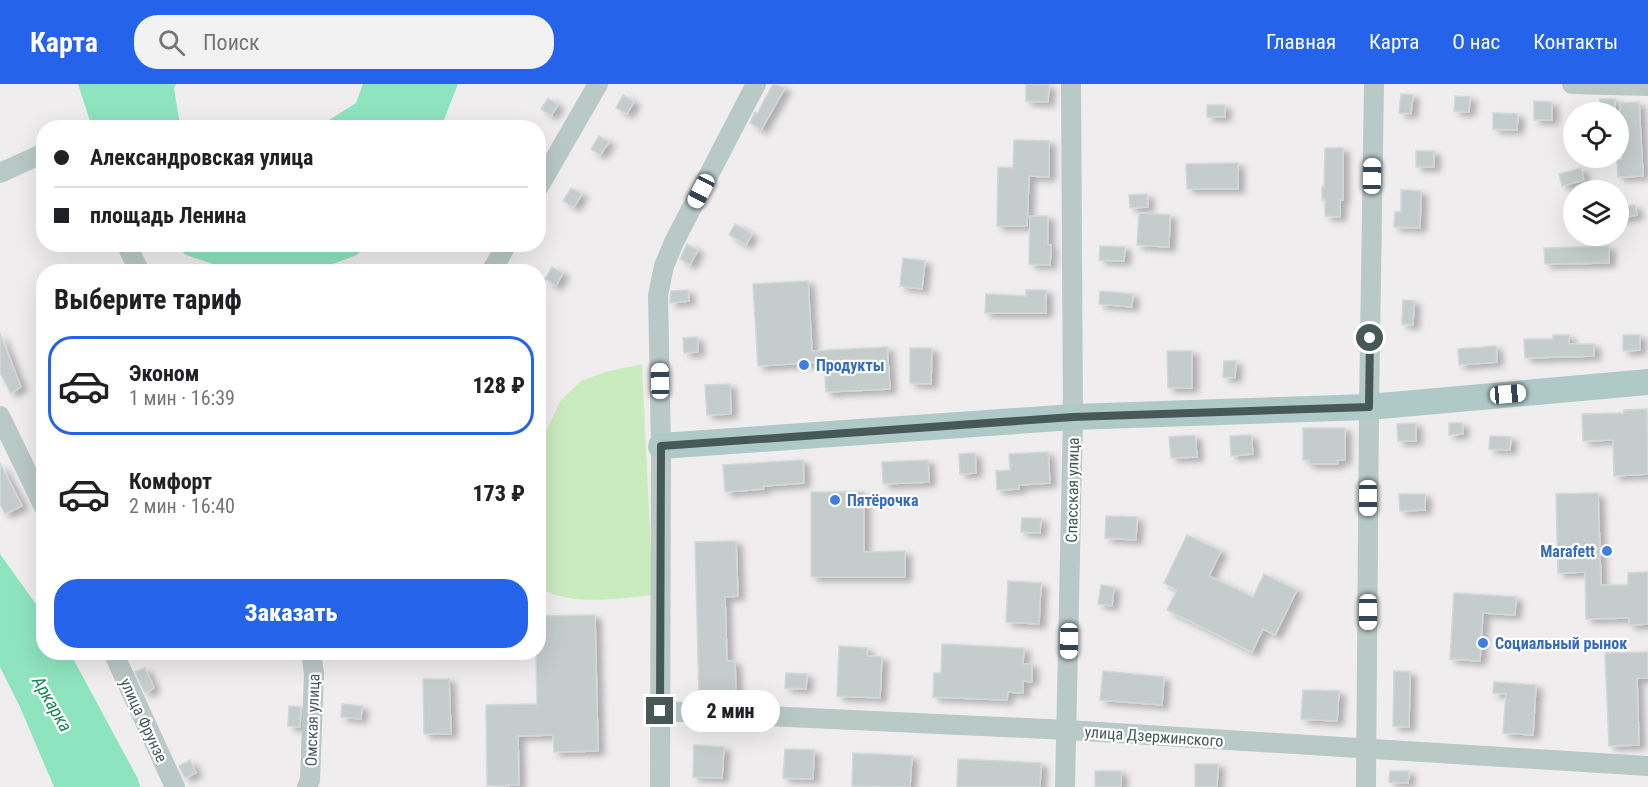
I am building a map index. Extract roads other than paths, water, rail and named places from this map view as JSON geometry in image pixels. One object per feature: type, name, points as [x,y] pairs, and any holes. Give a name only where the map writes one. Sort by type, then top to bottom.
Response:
[{"type":"main road","points":[[661,446],[1073,417],[1369,407],[1648,382]]},
{"type":"street","points":[[546,174],[598,84]]},
{"type":"street","points":[[660,787],[661,446],[658,295],[664,266],[674,242],[756,84]]},
{"type":"street","name":"Спасская улица","points":[[1065,787],[1073,417],[1071,84]]},
{"type":"street","points":[[1366,787],[1374,84]]},
{"type":"street","points":[[1572,84],[1648,86]]},
{"type":"street","points":[[0,173],[36,157]]},
{"type":"street","points":[[0,416],[36,490]]},
{"type":"street","name":"улица Фрунзе","points":[[116,660],[175,787]]},
{"type":"street","name":"Омская улица","points":[[307,787],[310,780],[314,674],[312,660]]},
{"type":"street","name":"улица Дзержинского","points":[[660,711],[1068,730],[1648,766]]},
{"type":"water","points":[[78,84],[176,84],[174,88],[180,120],[90,120]]},
{"type":"water","points":[[363,84],[458,84],[444,120],[329,120],[356,103]]},
{"type":"water","points":[[182,252],[360,252],[333,264],[213,264]]},
{"type":"water","name":"Аркарка","points":[[0,554],[36,604],[36,660],[74,660],[138,779],[140,787],[54,787],[20,707],[0,667]]},
{"type":"place","name":"Продукты","points":[[804,365]]},
{"type":"place","name":"Пятёрочка","points":[[835,500]]},
{"type":"place","name":"Marafett","points":[[1607,551]]},
{"type":"place","name":"Социальный рынок","points":[[1483,643]]}]
